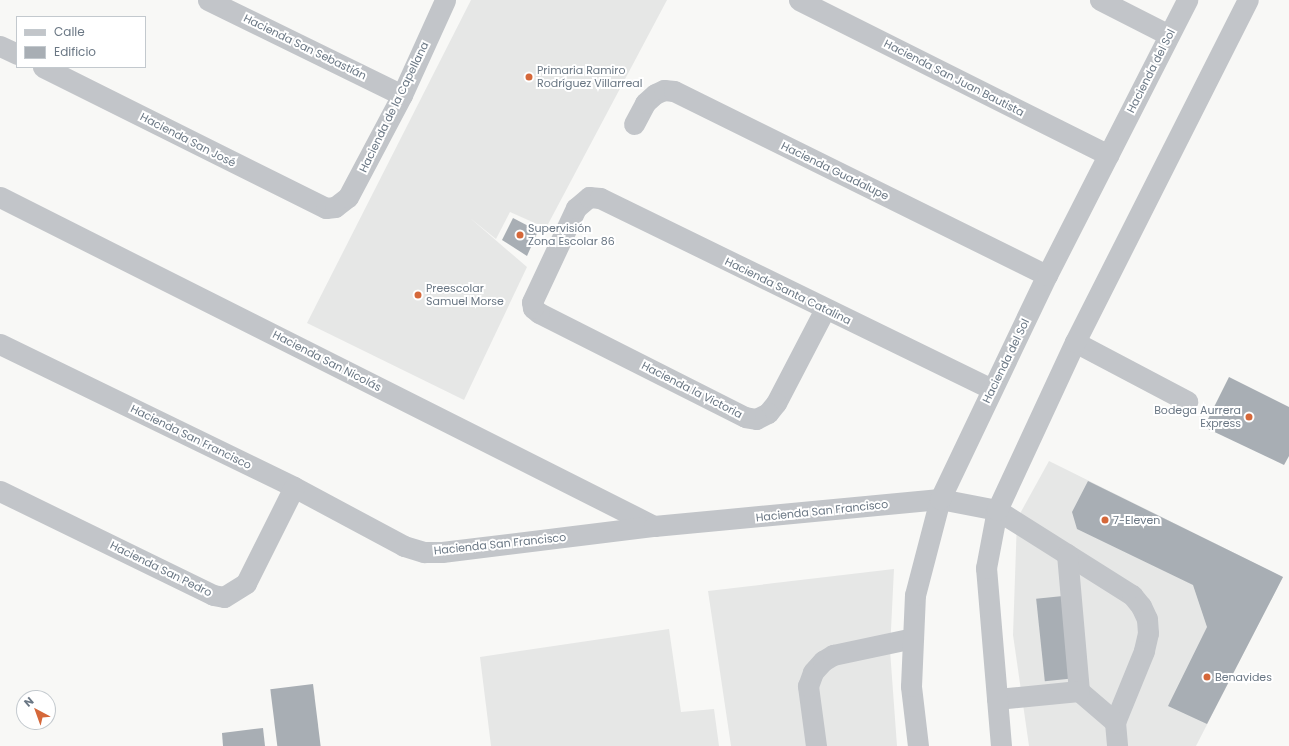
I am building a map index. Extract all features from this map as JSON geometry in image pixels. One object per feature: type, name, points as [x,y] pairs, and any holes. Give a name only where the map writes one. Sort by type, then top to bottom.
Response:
[{"type":"street","name":"Hacienda San Sebastián","points":[[208,0],[402,95]]},
{"type":"street","name":"Hacienda de la Capellana","points":[[335,207],[348,197],[402,95],[445,0]]},
{"type":"street","name":"Hacienda San Juan Bautista","points":[[800,0],[1108,155]]},
{"type":"street","points":[[1100,0],[1169,35]]},
{"type":"street","name":"Hacienda del Sol","points":[[918,746],[912,686],[915,595],[940,499],[1048,275],[1187,0]]},
{"type":"street","points":[[1001,746],[986,568],[997,510],[1075,342],[1248,0]]},
{"type":"street","points":[[0,46],[16,54]]},
{"type":"street","name":"Hacienda San José","points":[[45,68],[326,208],[335,207]]},
{"type":"street","name":"Hacienda Guadalupe","points":[[634,124],[645,103],[655,94],[664,90],[674,91],[1048,275]]},
{"type":"street","name":"Hacienda San Nicolás","points":[[0,197],[654,526]]},
{"type":"street","name":"Hacienda Santa Catalina","points":[[584,200],[589,197],[600,198],[825,309],[992,389]]},
{"type":"street","name":"Hacienda la Victoria","points":[[584,200],[576,208],[532,296],[533,308],[539,313],[731,410],[756,419],[768,413],[776,402],[825,309]]},
{"type":"street","points":[[1075,342],[1187,401]]},
{"type":"street","name":"Hacienda San Francisco","points":[[0,344],[294,487],[404,546],[424,552],[442,552],[654,526],[940,499],[997,510]]},
{"type":"street","name":"Hacienda San Pedro","points":[[0,491],[213,595],[224,597],[246,583],[294,487]]},
{"type":"street","points":[[997,510],[1132,595],[1147,619],[1148,633],[1144,651],[1115,722],[1117,746]]},
{"type":"street","points":[[1067,554],[1079,691],[1115,722]]},
{"type":"street","points":[[816,746],[808,686],[813,672],[833,655],[913,638]]},
{"type":"street","points":[[997,699],[1079,691]]},
{"type":"shaded area","points":[[471,0],[667,0],[546,228],[510,212],[496,239],[470,218],[527,267],[464,400],[307,323]]},
{"type":"shaded area","points":[[1049,461],[1283,577],[1196,746],[1029,746],[1013,635],[1017,519]]},
{"type":"shaded area","points":[[894,569],[890,650],[897,746],[731,746],[708,591]]},
{"type":"shaded area","points":[[669,629],[681,712],[714,709],[719,746],[491,746],[480,657]]},
{"type":"building","name":"Supervisión Zona Escolar 86","points":[[513,218],[538,231],[527,256],[502,240]]},
{"type":"building","name":"Bodega Aurrera Express","points":[[1229,377],[1289,407],[1289,456],[1284,465],[1204,427]]},
{"type":"building","points":[[1088,481],[1283,577],[1207,724],[1168,706],[1207,627],[1193,585],[1077,529],[1072,512]]},
{"type":"building","points":[[1063,596],[1072,679],[1045,681],[1036,599]]},
{"type":"building","points":[[313,684],[321,746],[277,746],[270,689]]},
{"type":"building","points":[[263,728],[265,746],[223,746],[222,733]]},
{"type":"place","name":"Primaria Ramiro Rodríguez Villarreal","points":[[529,77]]},
{"type":"place","name":"Supervisión Zona Escolar 86","points":[[520,235]]},
{"type":"place","name":"Preescolar Samuel Morse","points":[[418,295]]},
{"type":"place","name":"Bodega Aurrera Express","points":[[1249,417]]},
{"type":"place","name":"7-Eleven","points":[[1105,520]]},
{"type":"place","name":"Benavides","points":[[1207,677]]}]
